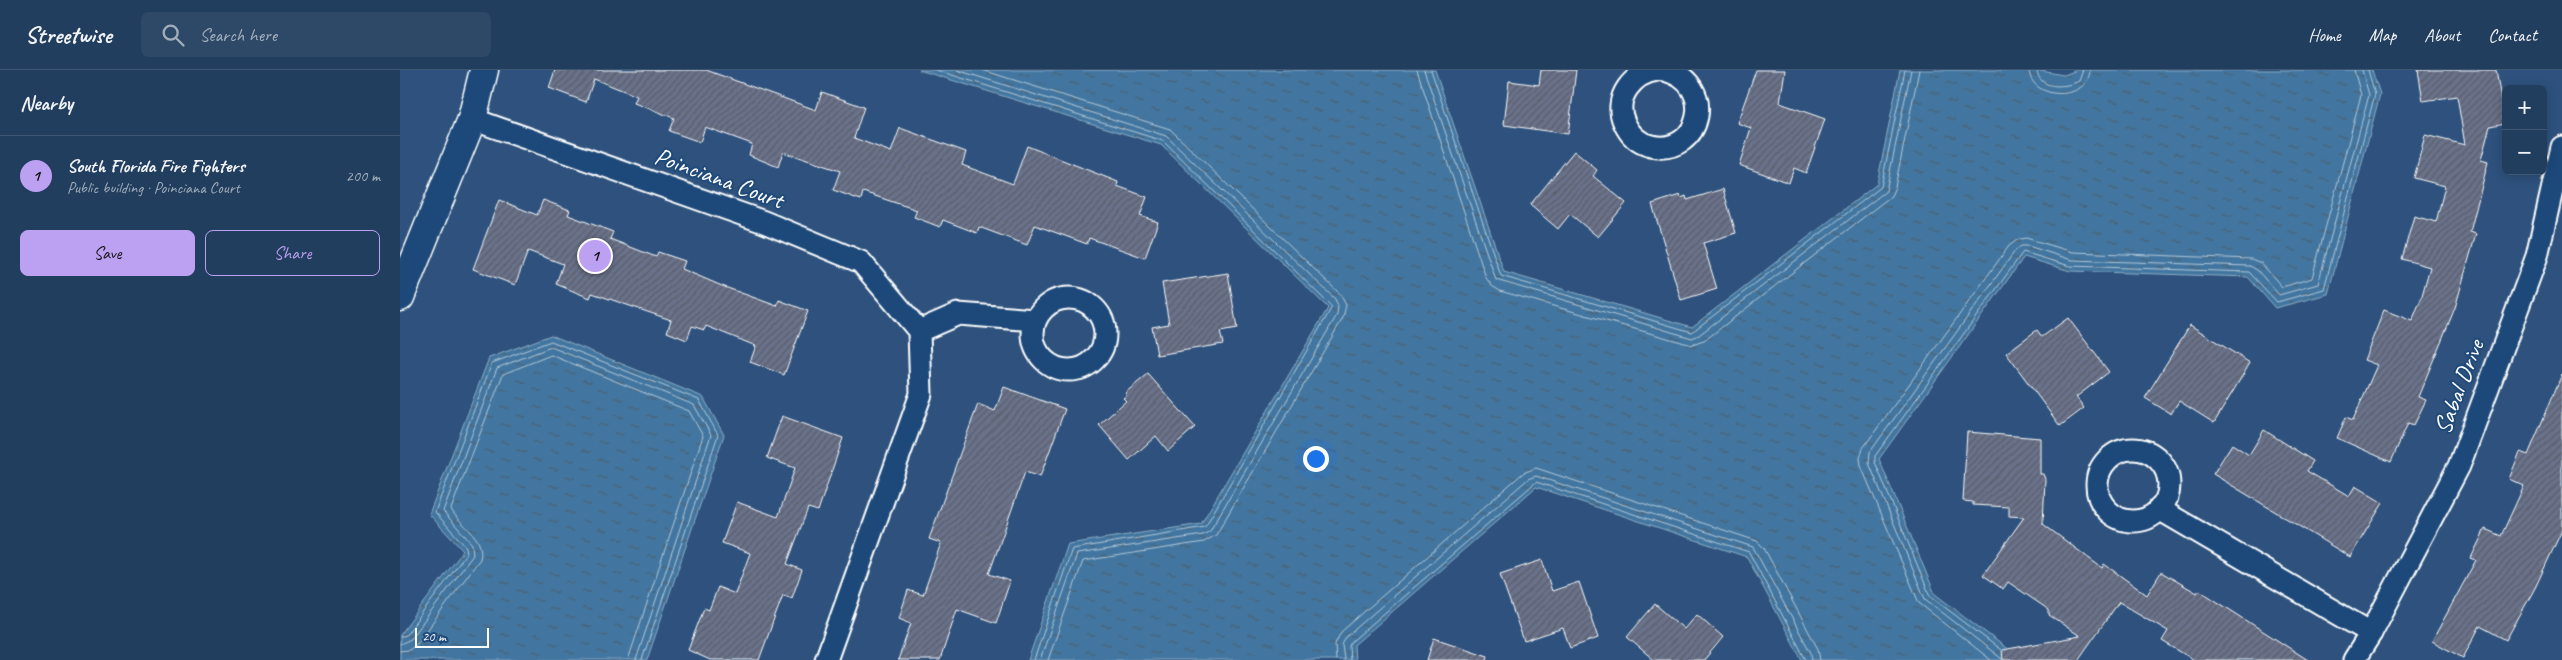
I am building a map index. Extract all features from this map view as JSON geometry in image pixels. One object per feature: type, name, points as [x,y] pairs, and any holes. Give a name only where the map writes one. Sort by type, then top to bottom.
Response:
[{"type":"street","points":[[400,297],[472,119],[484,70]]},
{"type":"street","name":"Poinciana Court","points":[[472,119],[764,222],[861,262],[919,331]]},
{"type":"street","name":"Sabal Drive","points":[[2354,660],[2371,633],[2459,466],[2537,256],[2562,147]]},
{"type":"street","points":[[826,660],[922,394],[919,331],[958,314],[1035,320]]},
{"type":"street","points":[[2159,509],[2371,633]]},
{"type":"water","points":[[919,70],[1435,70],[1504,272],[1692,327],[1877,184],[1900,70],[2035,70],[2064,75],[2077,70],[2372,70],[2380,94],[2328,294],[2275,308],[2248,277],[2070,271],[2024,257],[1879,459],[1935,594],[2022,660],[1802,660],[1747,557],[1536,487],[1354,645],[1355,660],[1028,660],[1068,544],[1201,524],[1328,308],[1161,145]]},
{"type":"water","points":[[551,335],[703,397],[724,435],[647,660],[400,660],[400,635],[463,551],[429,514],[489,358]]},
{"type":"building","points":[[555,70],[706,70],[816,110],[822,92],[864,107],[854,138],[891,152],[900,128],[966,152],[962,165],[1013,184],[1027,146],[1118,182],[1117,186],[1147,197],[1140,216],[1158,222],[1145,258],[1089,238],[1087,244],[1035,225],[1027,245],[979,227],[977,233],[943,220],[940,227],[914,217],[917,210],[863,192],[861,200],[833,190],[840,171],[783,152],[778,167],[749,155],[752,144],[705,127],[700,142],[669,131],[674,118],[634,103],[637,96],[594,79],[586,102],[549,88]]},
{"type":"building","points":[[1541,70],[1576,70],[1568,134],[1504,125],[1509,81],[1539,85]]},
{"type":"building","points":[[1756,70],[1785,70],[1780,103],[1825,119],[1806,173],[1794,168],[1789,183],[1739,165],[1751,128],[1737,123]]},
{"type":"building","points":[[2418,70],[2496,70],[2502,105],[2502,124],[2490,126],[2481,160],[2488,162],[2470,232],[2476,234],[2455,308],[2418,397],[2426,400],[2414,425],[2408,423],[2391,462],[2337,438],[2346,417],[2353,420],[2377,365],[2364,360],[2384,310],[2412,321],[2421,299],[2430,267],[2402,259],[2414,216],[2436,222],[2445,186],[2414,178],[2425,135],[2465,145],[2457,96],[2423,101]]},
{"type":"building","points":[[1574,151],[1597,170],[1593,176],[1626,203],[1598,237],[1570,214],[1558,229],[1530,205]]},
{"type":"building","points":[[1723,189],[1736,233],[1703,243],[1717,289],[1681,300],[1652,204],[1680,195],[1681,198],[1686,196],[1687,200]]},
{"type":"building","points":[[499,200],[537,215],[543,200],[570,210],[568,215],[613,232],[610,239],[656,257],[658,252],[685,261],[682,269],[722,286],[777,306],[779,300],[808,311],[784,375],[750,362],[756,346],[706,326],[704,330],[692,326],[687,340],[667,332],[671,320],[592,293],[590,298],[556,284],[563,264],[528,251],[515,285],[473,269]]},
{"type":"building","points":[[1228,273],[1237,329],[1220,332],[1223,344],[1157,355],[1152,327],[1169,324],[1162,283]]},
{"type":"building","points":[[2068,318],[2109,372],[2076,397],[2084,408],[2060,426],[2006,353],[2037,330],[2042,337]]},
{"type":"building","points":[[2190,325],[2250,363],[2214,423],[2179,401],[2171,414],[2145,398]]},
{"type":"building","points":[[1148,374],[1195,427],[1168,451],[1156,436],[1129,460],[1099,425],[1126,401],[1123,398],[1127,395],[1125,393]]},
{"type":"building","points":[[2562,374],[2562,530],[2535,588],[2506,640],[2480,626],[2463,658],[2432,641],[2476,560],[2471,558],[2485,529],[2501,536],[2524,486],[2509,479],[2520,452],[2528,455]]},
{"type":"building","points":[[1004,387],[1065,409],[1040,477],[1025,472],[989,574],[1010,581],[996,623],[957,609],[940,660],[898,660],[911,623],[899,618],[908,590],[923,595],[941,543],[929,539],[978,404],[995,411]]},
{"type":"building","points":[[782,416],[843,438],[818,511],[808,508],[787,564],[802,570],[792,598],[783,595],[759,660],[710,660],[688,650],[704,608],[709,610],[718,587],[735,594],[750,553],[722,543],[737,502],[778,517],[795,468],[767,458]]},
{"type":"building","points":[[2264,430],[2313,461],[2307,471],[2349,496],[2355,486],[2383,503],[2350,557],[2213,474],[2232,444],[2249,455]]},
{"type":"building","points":[[1967,432],[2040,438],[2040,474],[2043,474],[2045,479],[2043,524],[2102,568],[2104,564],[2147,595],[2161,572],[2197,593],[2199,590],[2308,660],[2194,660],[2162,641],[2168,631],[2119,602],[2078,660],[2003,660],[2002,650],[2080,636],[2049,615],[2049,610],[2008,582],[2003,589],[1983,575],[2024,517],[2009,516],[2009,507],[1973,505],[1973,502],[1963,501]]},
{"type":"building","points":[[1542,560],[1552,591],[1579,582],[1598,638],[1570,648],[1563,628],[1524,641],[1500,574]]},
{"type":"building","points":[[1655,604],[1684,629],[1697,614],[1723,637],[1704,660],[1654,660],[1627,637]]},
{"type":"building","points":[[1434,638],[1488,656],[1487,660],[1427,660]]},
{"type":"place","name":"South Florida Fire Fighters","points":[[595,256]]}]
